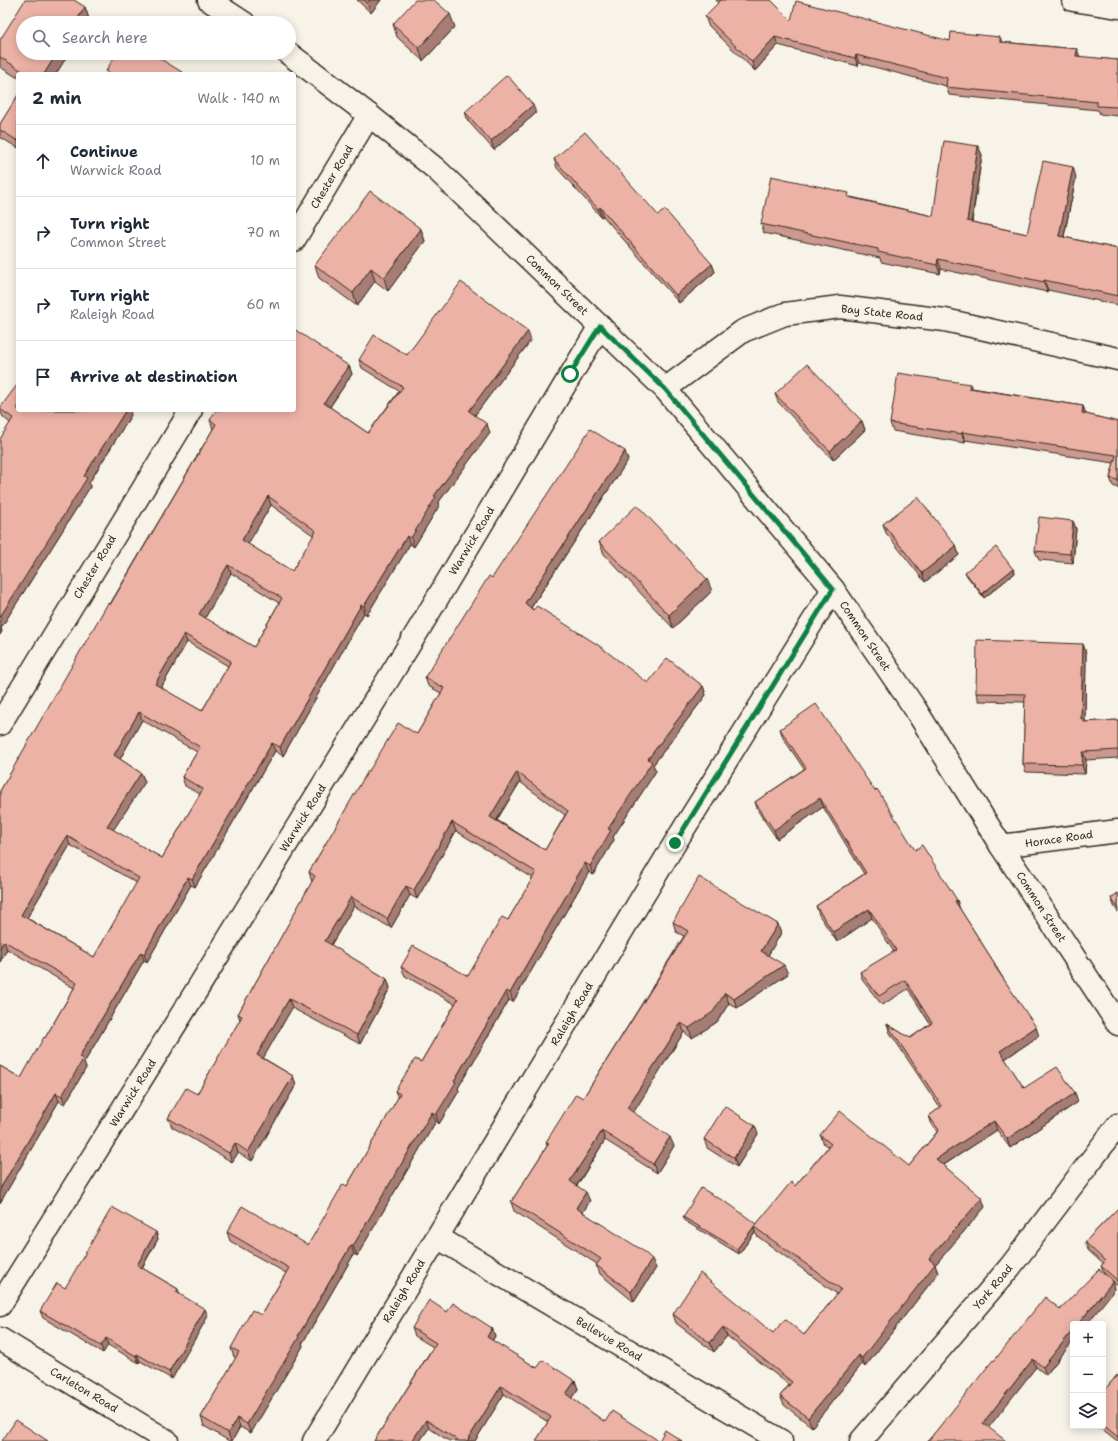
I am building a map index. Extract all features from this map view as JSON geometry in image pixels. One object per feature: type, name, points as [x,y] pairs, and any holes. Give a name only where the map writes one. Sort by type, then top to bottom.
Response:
[{"type":"street","points":[[209,0],[233,16]]},
{"type":"street","points":[[1073,0],[1118,6]]},
{"type":"street","name":"Common Street","points":[[296,59],[436,169],[665,389],[833,589],[914,707],[1001,846],[1118,1024]]},
{"type":"street","name":"Chester Road","points":[[296,237],[369,115]]},
{"type":"street","name":"Bay State Road","points":[[665,389],[743,331],[785,314],[840,308],[945,320],[1118,359]]},
{"type":"street","name":"Warwick Road","points":[[0,1305],[185,1009],[419,629],[600,326]]},
{"type":"street","name":"Chester Road","points":[[0,724],[190,412]]},
{"type":"street","name":"Raleigh Road","points":[[314,1441],[675,843],[833,589]]},
{"type":"street","name":"Horace Road","points":[[1001,846],[1118,831]]},
{"type":"street","name":"York Road","points":[[860,1441],[1010,1267],[1118,1126]]},
{"type":"street","name":"Bellevue Road","points":[[436,1237],[781,1441]]},
{"type":"street","name":"Carleton Road","points":[[0,1339],[167,1441]]},
{"type":"building","points":[[25,0],[74,0],[85,7],[79,16],[16,16],[16,60],[53,60],[45,72],[24,72],[0,57],[0,40]]},
{"type":"building","points":[[415,0],[434,0],[450,14],[419,48],[393,24]]},
{"type":"building","points":[[721,0],[771,0],[791,20],[796,1],[950,41],[951,32],[1000,37],[1000,42],[1077,49],[1076,56],[1118,60],[1118,107],[1097,106],[1097,102],[946,87],[947,78],[856,55],[855,58],[775,37],[752,62],[705,16]]},
{"type":"building","points":[[113,60],[162,60],[182,72],[108,72],[106,71]]},
{"type":"building","points":[[507,75],[533,105],[491,141],[465,112]]},
{"type":"building","points":[[16,98],[16,140],[0,130],[0,124]]},
{"type":"building","points":[[585,132],[658,215],[665,210],[712,264],[676,295],[600,207],[598,209],[554,159]]},
{"type":"building","points":[[944,141],[978,146],[967,221],[1027,234],[1043,161],[1073,167],[1059,236],[1118,249],[1118,296],[938,259],[937,265],[878,252],[878,249],[761,224],[771,176],[849,193],[848,197],[933,216]]},
{"type":"building","points":[[370,191],[421,229],[384,278],[371,268],[353,293],[315,265]]},
{"type":"building","points":[[461,282],[528,331],[469,411],[487,424],[434,496],[436,497],[411,538],[407,536],[364,606],[361,605],[280,747],[272,743],[192,879],[188,877],[144,954],[141,952],[79,1057],[83,1059],[62,1096],[56,1093],[0,1189],[0,1066],[21,1078],[77,983],[4,941],[0,948],[0,791],[108,603],[110,605],[216,424],[210,420],[215,412],[296,412],[296,330],[349,366],[324,403],[368,433],[403,387],[359,360],[374,335],[407,355]],"holes":[[[268,496],[316,531],[292,571],[242,540]],[[228,565],[282,598],[254,647],[199,614]],[[184,634],[231,661],[202,711],[155,684]],[[139,712],[200,747],[182,777],[203,789],[162,858],[107,826],[141,773],[114,755]],[[67,836],[139,878],[94,957],[21,915]]]},
{"type":"building","points":[[807,364],[862,421],[830,451],[775,394]]},
{"type":"building","points":[[898,373],[970,384],[969,388],[1083,406],[1082,413],[1118,422],[1118,480],[1110,478],[1116,455],[890,423]]},
{"type":"building","points":[[16,386],[16,412],[125,412],[84,476],[87,478],[0,617],[0,439],[13,418],[0,408]]},
{"type":"building","points":[[590,429],[625,451],[525,603],[533,610],[537,606],[598,645],[648,683],[667,658],[703,686],[648,759],[652,762],[608,829],[611,830],[590,866],[585,863],[510,993],[506,991],[454,1081],[456,1082],[436,1115],[432,1112],[353,1246],[351,1245],[298,1336],[299,1337],[247,1424],[237,1418],[228,1433],[201,1417],[239,1352],[231,1348],[252,1310],[261,1315],[289,1268],[227,1232],[242,1206],[308,1245],[343,1184],[347,1186],[400,1094],[395,1091],[415,1059],[421,1062],[458,999],[401,967],[413,946],[468,976],[502,917],[508,920],[536,872],[452,822],[414,890],[406,886],[387,919],[351,897],[325,941],[387,979],[357,1035],[289,999],[257,1055],[293,1076],[248,1152],[235,1143],[229,1153],[168,1118],[186,1088],[197,1094],[242,1016],[238,1014],[315,876],[309,872],[398,723],[417,734],[444,688],[425,677],[489,576],[492,578]],"holes":[[[517,772],[568,811],[545,850],[490,817]]]},
{"type":"building","points":[[918,497],[956,546],[922,573],[883,524]]},
{"type":"building","points":[[637,505],[707,579],[669,615],[599,542]]},
{"type":"building","points":[[1039,517],[1073,521],[1070,554],[1035,551]]},
{"type":"building","points":[[996,547],[1013,569],[982,594],[965,572]]},
{"type":"building","points":[[977,640],[1083,644],[1081,719],[1084,719],[1084,722],[1118,720],[1118,750],[1083,752],[1082,765],[1023,764],[1025,694],[976,693]]},
{"type":"building","points":[[816,704],[875,791],[877,789],[915,850],[922,845],[957,900],[955,901],[995,964],[994,965],[1036,1027],[1000,1051],[1024,1088],[1057,1067],[1075,1093],[1007,1139],[994,1121],[936,1159],[982,1198],[929,1259],[935,1264],[862,1358],[859,1355],[808,1418],[780,1396],[792,1382],[723,1327],[710,1343],[673,1314],[700,1273],[773,1333],[785,1319],[804,1335],[841,1289],[754,1227],[791,1182],[795,1186],[831,1144],[820,1135],[840,1111],[909,1166],[939,1130],[929,1116],[942,1106],[887,1024],[910,1038],[932,1023],[905,980],[879,996],[860,972],[896,950],[869,909],[833,932],[816,906],[866,873],[820,798],[774,830],[755,802],[806,768],[780,729]]},
{"type":"building","points":[[699,877],[778,924],[761,951],[784,965],[734,999],[725,993],[713,1012],[689,1028],[681,1023],[627,1108],[670,1137],[653,1164],[602,1131],[570,1181],[586,1192],[576,1208],[642,1250],[652,1259],[631,1292],[596,1265],[601,1259],[511,1202],[549,1143],[546,1142],[576,1094],[583,1098],[688,931],[673,922]]},
{"type":"building","points":[[1118,893],[1118,908],[1111,898]]},
{"type":"building","points":[[725,1106],[755,1126],[734,1158],[704,1139]]},
{"type":"building","points":[[701,1188],[732,1206],[756,1224],[737,1249],[683,1217]]},
{"type":"building","points":[[112,1207],[156,1232],[137,1265],[178,1289],[176,1292],[205,1309],[169,1372],[137,1354],[136,1356],[106,1338],[101,1346],[40,1311],[57,1283],[65,1288]]},
{"type":"building","points":[[1118,1208],[1118,1281],[1101,1266],[1105,1261],[1085,1242]]},
{"type":"building","points":[[1099,1269],[1113,1281],[1080,1321],[1070,1321],[1070,1334],[1043,1367],[1033,1359],[983,1423],[1006,1441],[928,1441],[1045,1297],[1060,1309]]},
{"type":"building","points":[[429,1300],[447,1312],[453,1303],[492,1328],[487,1337],[537,1368],[543,1360],[575,1381],[566,1394],[605,1422],[612,1411],[659,1441],[536,1441],[551,1417],[501,1386],[467,1441],[459,1441],[426,1420],[412,1441],[374,1441],[436,1343],[412,1328]]},
{"type":"building","points":[[1118,1374],[1118,1437],[1106,1427],[1106,1388]]},
{"type":"building","points":[[16,1420],[48,1441],[2,1441]]},
{"type":"building","points":[[665,1430],[682,1441],[659,1441]]},
{"type":"route","points":[[570,374],[600,326],[665,389],[738,474],[833,589],[675,843]]}]
